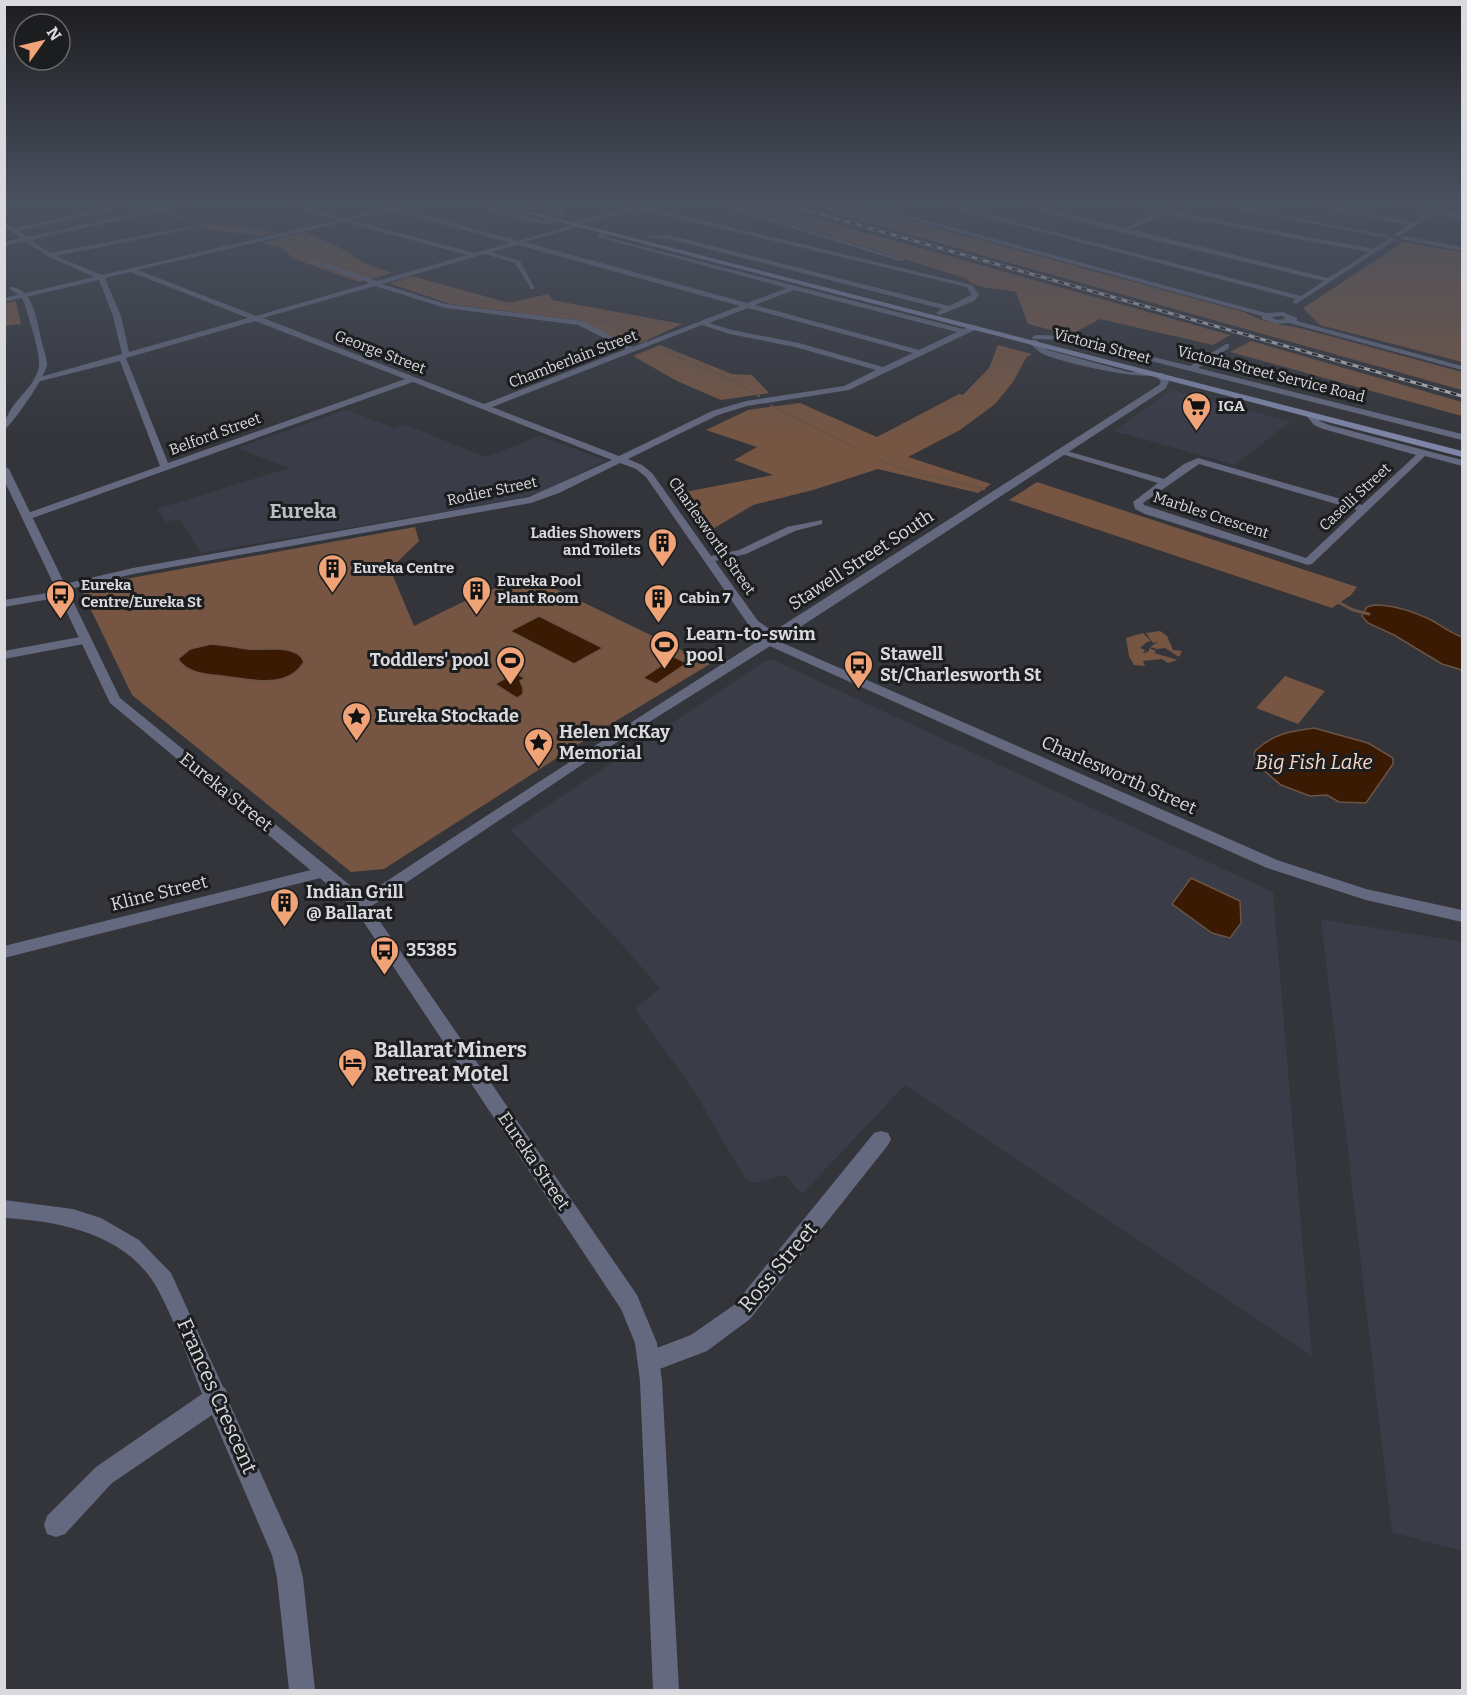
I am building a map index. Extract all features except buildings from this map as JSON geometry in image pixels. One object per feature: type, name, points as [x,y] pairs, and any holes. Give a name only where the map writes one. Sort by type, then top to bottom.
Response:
[{"type":"main road","name":"Victoria Street","points":[[801,282],[1172,372],[1462,446]]},
{"type":"main road","name":"Victoria Street","points":[[818,282],[978,325]]},
{"type":"main road","points":[[1172,372],[1179,380]]},
{"type":"main road","name":"Victoria Street","points":[[1157,375],[1462,454]]},
{"type":"street","points":[[4,300],[80,282]]},
{"type":"street","points":[[103,282],[117,316],[123,356],[165,468]]},
{"type":"street","name":"George Street","points":[[162,282],[619,459]]},
{"type":"street","points":[[35,378],[70,371],[377,282]]},
{"type":"street","points":[[530,282],[533,288]]},
{"type":"street","points":[[664,282],[921,353]]},
{"type":"street","points":[[771,282],[964,332]]},
{"type":"street","points":[[843,282],[950,309]]},
{"type":"street","points":[[954,282],[970,286]]},
{"type":"street","points":[[940,313],[973,297],[974,292],[963,282]]},
{"type":"street","points":[[1146,282],[1266,315],[1283,314],[1293,318],[1292,322]]},
{"type":"street","points":[[1240,282],[1302,298]]},
{"type":"street","points":[[1283,314],[1288,307],[1325,282]]},
{"type":"street","points":[[374,283],[445,306],[580,323],[634,350]]},
{"type":"street","name":"Chamberlain Street","points":[[484,407],[805,283]]},
{"type":"street","points":[[8,286],[27,295]]},
{"type":"street","points":[[4,427],[35,378],[40,353],[27,295]]},
{"type":"street","points":[[1266,315],[1265,318],[1269,320],[1292,322],[1462,368]]},
{"type":"street","points":[[702,323],[730,332],[796,345],[884,370]]},
{"type":"street","name":"Rodier Street","points":[[4,604],[62,591],[120,573],[521,503],[547,495],[704,418],[730,408],[838,391],[978,325]]},
{"type":"street","name":"Victoria Street Service Road","points":[[1157,375],[1134,375],[1042,351],[1035,340],[1065,338],[1462,437]]},
{"type":"street","points":[[1191,369],[1226,346]]},
{"type":"street","name":"Stawell Street South","points":[[360,906],[590,753],[772,639],[1140,401],[1164,385],[1164,378],[1157,375]]},
{"type":"street","name":"Belford Street","points":[[26,517],[414,379]]},
{"type":"street","name":"Stawell Street South","points":[[1140,401],[1179,380]]},
{"type":"street","name":"Victoria Street Service Road","points":[[1310,415],[1324,427],[1462,463]]},
{"type":"street","points":[[1060,452],[1165,482]]},
{"type":"street","name":"Caselli Street","points":[[1308,562],[1420,456],[1421,452]]},
{"type":"street","name":"Charlesworth Street","points":[[619,459],[639,467],[649,475],[754,624],[772,639],[1281,868],[1369,896],[1462,916]]},
{"type":"street","name":"Marbles Crescent","points":[[1308,562],[1139,507],[1138,502],[1192,462],[1198,461],[1364,509]]},
{"type":"street","name":"Eureka Street","points":[[4,469],[115,700],[323,872],[360,906],[629,1302],[643,1333],[649,1362],[666,1690]]},
{"type":"street","points":[[707,560],[742,552],[790,529],[818,522]]},
{"type":"street","points":[[4,655],[85,640]]},
{"type":"street","name":"Kline Street","points":[[4,952],[323,872]]},
{"type":"street","name":"Ross Street","points":[[649,1362],[699,1345],[742,1312],[881,1139]]},
{"type":"street","name":"Frances Crescent","points":[[4,1209],[46,1213],[87,1222],[114,1233],[143,1254],[165,1280],[218,1397],[284,1554],[290,1578],[303,1690]]},
{"type":"street","points":[[56,1526],[104,1475],[218,1397]]},
{"type":"shaded area","points":[[434,282],[509,303],[548,294],[552,300],[682,324],[641,343],[623,343],[583,321],[450,304],[389,283]]},
{"type":"shaded area","points":[[970,282],[1042,282],[1230,335],[1213,345],[1100,319],[1070,335],[1028,324],[1016,292]]},
{"type":"shaded area","points":[[1078,282],[1135,282],[1244,312],[1271,323],[1300,328],[1462,372],[1462,390]]},
{"type":"shaded area","points":[[1343,282],[1462,282],[1462,362],[1320,325],[1303,308]]},
{"type":"shaded area","points":[[16,301],[21,324],[5,326],[5,303]]},
{"type":"shaded area","points":[[1251,341],[1462,402],[1462,416],[1230,352]]},
{"type":"shaded area","points":[[660,345],[732,374],[752,375],[769,393],[721,400],[677,381],[633,356]]},
{"type":"shaded area","points":[[998,345],[1032,354],[1026,358],[1013,382],[995,404],[960,430],[908,457],[991,484],[978,493],[878,469],[813,490],[753,505],[711,530],[685,492],[773,475],[734,460],[757,447],[706,430],[748,410],[800,403],[877,437],[959,394],[963,395],[989,368]]},
{"type":"shaded area","points":[[1172,390],[1291,421],[1235,465],[1114,431]]},
{"type":"shaded area","points":[[346,410],[394,428],[404,424],[486,457],[539,436],[606,460],[544,491],[512,500],[200,553],[180,519],[166,522],[157,509],[289,468],[237,448]]},
{"type":"shaded area","points":[[1037,482],[1357,587],[1351,595],[1332,608],[1009,500]]},
{"type":"shaded area","name":"Eureka Stockade","points":[[415,527],[419,541],[390,569],[414,626],[469,599],[527,575],[710,664],[596,733],[384,869],[351,872],[132,695],[82,591],[92,585]]},
{"type":"shaded area","points":[[1160,631],[1167,636],[1173,650],[1182,651],[1179,657],[1165,648],[1150,647],[1158,642],[1153,643],[1146,633]]},
{"type":"shaded area","points":[[1143,633],[1151,641],[1140,648],[1145,650],[1143,654],[1149,651],[1149,648],[1156,651],[1154,653],[1177,660],[1168,663],[1162,659],[1143,661],[1145,666],[1134,665],[1129,656],[1126,638]]},
{"type":"shaded area","points":[[773,660],[1273,892],[1312,1356],[905,1085],[802,1194],[785,1175],[755,1183],[746,1180],[694,1091],[635,1009],[660,988],[616,938],[511,830],[765,661]]},
{"type":"shaded area","points":[[1285,676],[1325,691],[1298,724],[1256,708]]},
{"type":"shaded area","points":[[1321,919],[1462,942],[1462,1551],[1392,1532]]},
{"type":"water","points":[[1374,605],[1412,612],[1462,637],[1462,670],[1442,664],[1394,635],[1368,623],[1362,616],[1367,607]]},
{"type":"water","points":[[539,616],[603,648],[574,664],[510,631]]},
{"type":"water","points":[[211,644],[248,649],[288,650],[301,656],[304,662],[297,671],[289,676],[270,681],[259,681],[201,673],[188,669],[178,659],[190,649]]},
{"type":"water","name":"Learn-to-swim pool","points":[[674,657],[687,663],[656,684],[643,678]]},
{"type":"water","name":"Toddlers' pool","points":[[515,673],[525,678],[520,681],[523,694],[517,698],[495,684]]},
{"type":"water","name":"Big Fish Lake","points":[[1314,728],[1368,743],[1393,758],[1393,764],[1366,803],[1339,802],[1327,795],[1310,796],[1281,785],[1261,768],[1254,756],[1255,751],[1262,745],[1282,734]]},
{"type":"water","points":[[1191,878],[1240,901],[1241,923],[1230,938],[1212,933],[1172,904]]},
{"type":"waterway","points":[[396,282],[459,297],[591,318],[615,326],[646,342]]},
{"type":"waterway","points":[[656,348],[734,381],[759,396]]},
{"type":"waterway","points":[[771,406],[854,447]]},
{"type":"waterway","points":[[880,460],[905,470],[941,479]]},
{"type":"waterway","points":[[935,477],[984,489]]},
{"type":"waterway","points":[[1336,601],[1353,610],[1369,614]]},
{"type":"railway","points":[[1060,282],[1462,396]]},
{"type":"place","name":"IGA","points":[[1197,432]]},
{"type":"place","name":"Ladies Showers and Toilets","points":[[662,568]]},
{"type":"place","name":"Eureka Centre","points":[[332,594]]},
{"type":"place","name":"Eureka Pool Plant Room","points":[[476,616]]},
{"type":"place","name":"Eureka Centre/Eureka St","points":[[60,620]]},
{"type":"place","name":"Cabin 7","points":[[658,624]]},
{"type":"place","name":"Learn-to-swim pool","points":[[665,670]]},
{"type":"place","name":"Toddlers' pool","points":[[510,686]]},
{"type":"place","name":"Stawell St/Charlesworth St","points":[[859,690]]},
{"type":"place","name":"Eureka Stockade","points":[[356,742]]},
{"type":"place","name":"Helen McKay Memorial","points":[[538,768]]},
{"type":"place","name":"Indian Grill @ Ballarat","points":[[285,928]]},
{"type":"place","name":"35385","points":[[385,976]]},
{"type":"place","name":"Ballarat Miners Retreat Motel","points":[[353,1088]]},
{"type":"district","name":"Eureka","points":[[303,511]]}]
